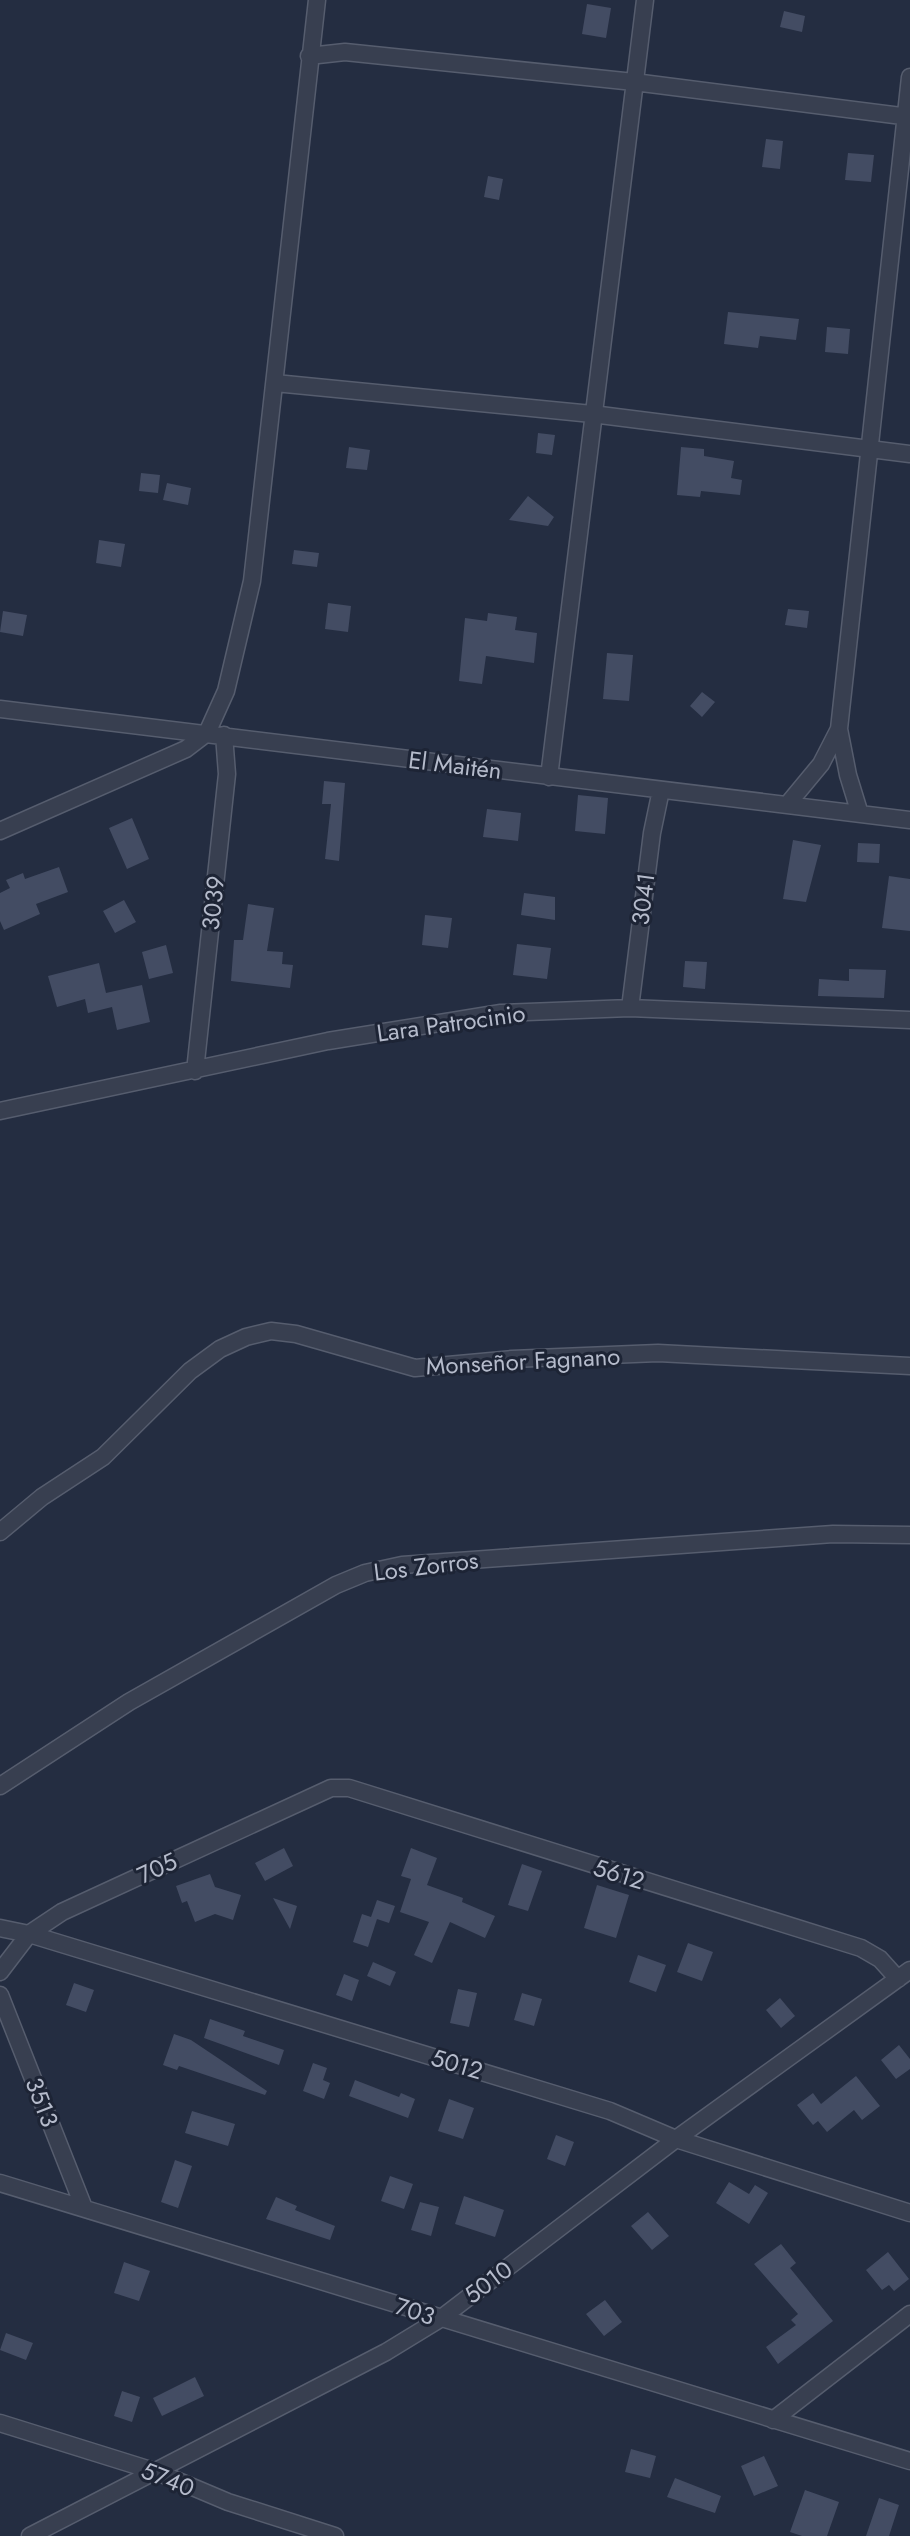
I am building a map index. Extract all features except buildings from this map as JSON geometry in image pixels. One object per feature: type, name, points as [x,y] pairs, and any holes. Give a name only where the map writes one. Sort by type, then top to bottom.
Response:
[{"type":"street","points":[[0,831],[176,754],[207,733],[226,691],[252,581],[317,0]]},
{"type":"street","points":[[549,777],[645,0]]},
{"type":"street","points":[[309,56],[345,52],[634,82],[908,117]]},
{"type":"street","points":[[860,814],[848,775],[839,729],[908,117],[910,77]]},
{"type":"street","points":[[275,383],[592,414],[910,453]]},
{"type":"street","name":"El Maitén","points":[[0,709],[910,820]]},
{"type":"street","points":[[787,805],[821,764],[839,729]]},
{"type":"street","name":"3039","points":[[195,1071],[227,774],[224,735]]},
{"type":"street","name":"3041","points":[[629,1008],[652,832],[661,790]]},
{"type":"street","name":"Lara Patrocinio","points":[[0,1111],[328,1041],[501,1013],[629,1008],[910,1020]]},
{"type":"street","name":"Monseñor Fagnano","points":[[0,1531],[42,1497],[103,1457],[190,1371],[220,1349],[246,1337],[271,1331],[296,1334],[415,1368],[512,1359],[658,1353],[910,1366]]},
{"type":"street","name":"Los Zorros","points":[[0,1786],[129,1702],[336,1585],[365,1573],[402,1565],[819,1535],[910,1535]]},
{"type":"street","name":"705","points":[[0,1972],[29,1934],[62,1912],[331,1788]]},
{"type":"street","name":"5612","points":[[331,1788],[349,1788],[861,1948],[904,1975]]},
{"type":"street","name":"5012","points":[[0,1928],[29,1934],[610,2111],[676,2139],[910,2213]]},
{"type":"street","name":"5010","points":[[30,2536],[386,2352],[439,2319],[676,2139],[904,1975]]},
{"type":"street","name":"3513","points":[[0,1995],[84,2208]]},
{"type":"street","name":"703","points":[[0,2183],[910,2461]]},
{"type":"street","points":[[773,2420],[910,2314]]},
{"type":"street","name":"5740","points":[[0,2423],[157,2472],[228,2502],[335,2536]]}]
